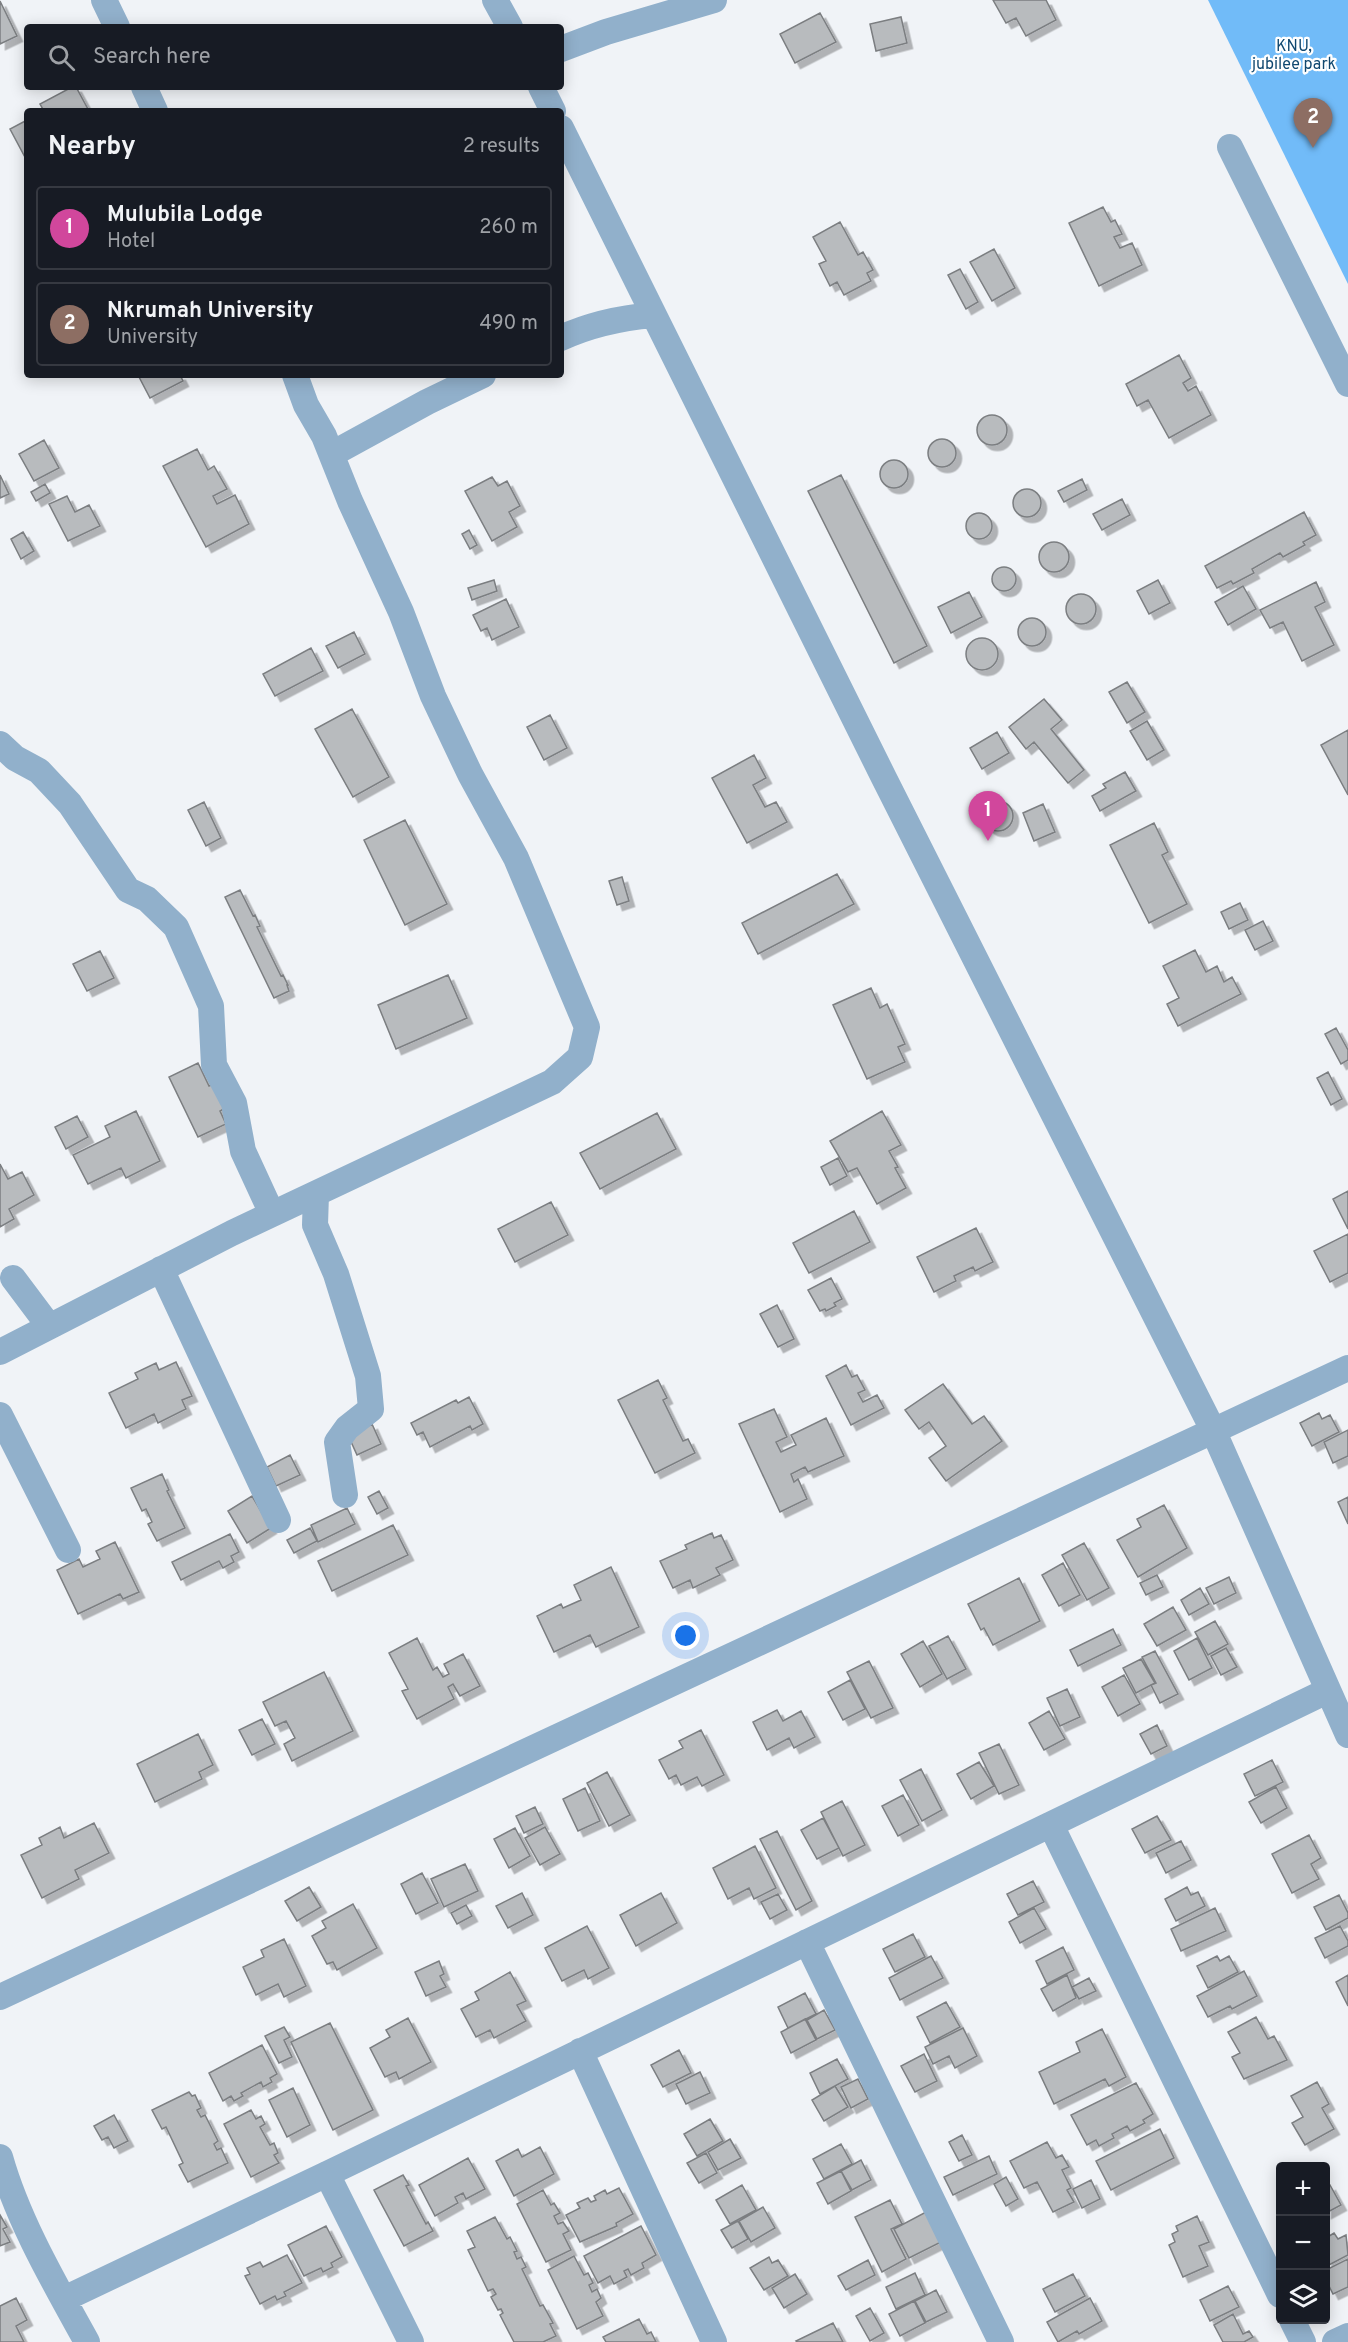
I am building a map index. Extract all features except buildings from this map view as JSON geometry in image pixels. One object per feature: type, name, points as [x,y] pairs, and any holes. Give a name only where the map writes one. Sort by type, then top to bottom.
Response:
[{"type":"street","points":[[104,0],[116,24]]},
{"type":"street","points":[[495,0],[508,24]]},
{"type":"street","points":[[564,48],[606,32],[714,0]]},
{"type":"street","points":[[145,90],[154,108]]},
{"type":"street","points":[[542,90],[552,108]]},
{"type":"street","points":[[564,134],[1213,1430],[1348,1735]]},
{"type":"street","points":[[1230,147],[1348,384]]},
{"type":"street","points":[[564,337],[593,324],[627,317],[653,315]]},
{"type":"street","points":[[0,1352],[272,1214],[552,1082],[580,1057],[588,1027],[516,858],[470,774],[433,696],[401,612],[350,501],[332,454],[306,405],[296,378]]},
{"type":"street","points":[[332,454],[427,402],[477,378]]},
{"type":"street","points":[[0,744],[15,758],[39,771],[70,804],[128,890],[147,899],[176,927],[211,1006],[214,1065],[234,1102],[243,1151],[272,1214]]},
{"type":"street","points":[[316,1194],[315,1225],[336,1274],[368,1376],[371,1409],[347,1428],[337,1442],[345,1495]]},
{"type":"street","points":[[161,1269],[278,1520]]},
{"type":"street","points":[[13,1278],[49,1326]]},
{"type":"street","points":[[0,1997],[1348,1368]]},
{"type":"street","points":[[0,1415],[68,1550]]},
{"type":"street","points":[[63,2299],[1327,1691]]},
{"type":"street","points":[[1051,1825],[1276,2285]]},
{"type":"street","points":[[807,1942],[1001,2342]]},
{"type":"street","points":[[580,2051],[714,2342]]},
{"type":"street","points":[[0,2157],[9,2188],[63,2299],[87,2342]]},
{"type":"street","points":[[327,2174],[411,2342]]},
{"type":"street","points":[[1294,2324],[1303,2342]]},
{"type":"street","points":[[1335,2342],[1348,2336]]},
{"type":"green space","name":"KNU, jubilee park","points":[[1208,0],[1348,0],[1348,284]]},
{"type":"place","name":"Nkrumah University","points":[[1313,148]]},
{"type":"place","name":"Mulubila Lodge","points":[[988,841]]}]
